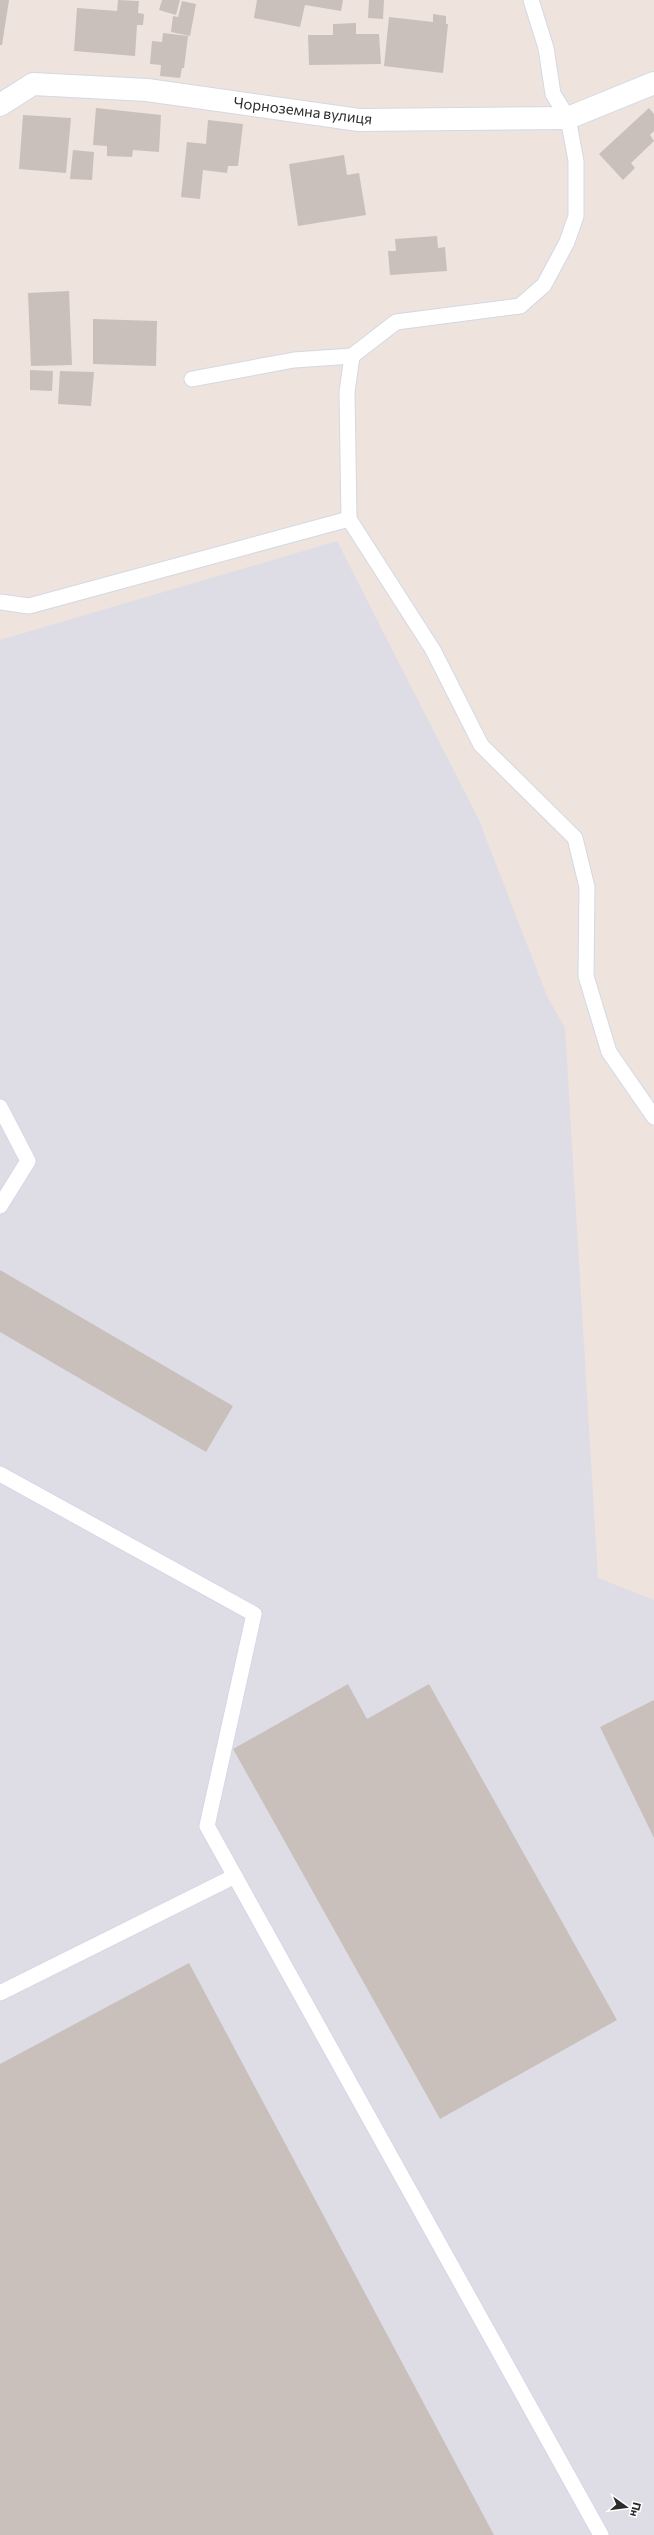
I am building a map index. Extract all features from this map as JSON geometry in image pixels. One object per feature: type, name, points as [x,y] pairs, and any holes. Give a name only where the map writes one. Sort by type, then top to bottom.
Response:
[{"type":"street","name":"Чорноземна вулиця","points":[[0,105],[33,84],[147,90],[359,120],[568,118],[654,82]]},
{"type":"lane","points":[[192,379],[294,360],[352,356],[396,322],[520,306],[544,285],[567,242],[576,216],[576,161],[568,118],[553,94],[546,48],[531,0]]},
{"type":"lane","points":[[352,356],[347,392],[349,518],[433,650],[481,745],[575,838],[587,887],[586,976],[609,1052],[654,1117]]},
{"type":"lane","points":[[0,602],[29,606],[349,518]]},
{"type":"lane","points":[[0,1107],[28,1161],[0,1206]]},
{"type":"lane","points":[[0,1474],[254,1614],[207,1826],[601,2535]]},
{"type":"lane","points":[[0,1993],[235,1876]]},
{"type":"shaded area","points":[[337,541],[479,820],[547,996],[565,1028],[598,1578],[654,1600],[654,2535],[0,2535],[0,640]]},
{"type":"building","points":[[0,0],[9,0],[2,45],[0,45]]},
{"type":"building","points":[[118,0],[139,1],[138,13],[144,14],[143,25],[137,25],[135,56],[74,51],[77,8],[117,11]]},
{"type":"building","points":[[162,0],[180,0],[176,15],[159,10]]},
{"type":"building","points":[[257,0],[343,0],[341,11],[305,5],[300,27],[254,18]]},
{"type":"building","points":[[369,0],[384,0],[383,19],[368,18]]},
{"type":"building","points":[[182,1],[196,4],[190,36],[171,32],[173,16],[178,17]]},
{"type":"building","points":[[433,14],[446,16],[446,24],[448,24],[443,73],[384,66],[389,17],[433,22]]},
{"type":"building","points":[[356,23],[356,34],[379,34],[381,64],[309,65],[308,35],[333,35],[333,24]]},
{"type":"building","points":[[163,33],[188,36],[184,68],[182,68],[180,78],[160,76],[161,65],[150,64],[152,41],[162,42]]},
{"type":"building","points":[[96,108],[161,115],[159,152],[133,150],[132,157],[107,156],[107,146],[93,145]]},
{"type":"building","points":[[649,108],[654,114],[654,131],[650,135],[654,141],[631,163],[635,168],[623,180],[599,154]]},
{"type":"building","points":[[23,115],[71,118],[66,173],[19,169]]},
{"type":"building","points":[[208,120],[243,124],[238,166],[228,166],[227,173],[203,170],[200,199],[181,197],[187,142],[206,144]]},
{"type":"building","points":[[73,150],[94,152],[92,180],[70,179]]},
{"type":"building","points":[[344,155],[347,175],[359,173],[366,215],[298,226],[289,164]]},
{"type":"building","points":[[437,236],[438,248],[445,247],[447,271],[390,275],[388,251],[396,251],[395,239]]},
{"type":"building","points":[[69,291],[72,365],[31,366],[28,293]]},
{"type":"building","points":[[93,319],[157,321],[156,366],[93,364]]},
{"type":"building","points":[[30,370],[53,371],[52,391],[30,390]]},
{"type":"building","points":[[60,371],[94,372],[91,406],[58,404]]},
{"type":"building","points":[[0,1270],[233,1406],[206,1452],[0,1332]]},
{"type":"building","points":[[348,1684],[367,1719],[429,1684],[617,2020],[440,2119],[233,1749]]},
{"type":"building","points":[[654,1700],[654,1838],[600,1727]]},
{"type":"building","points":[[189,1963],[494,2535],[0,2535],[0,2064]]}]
